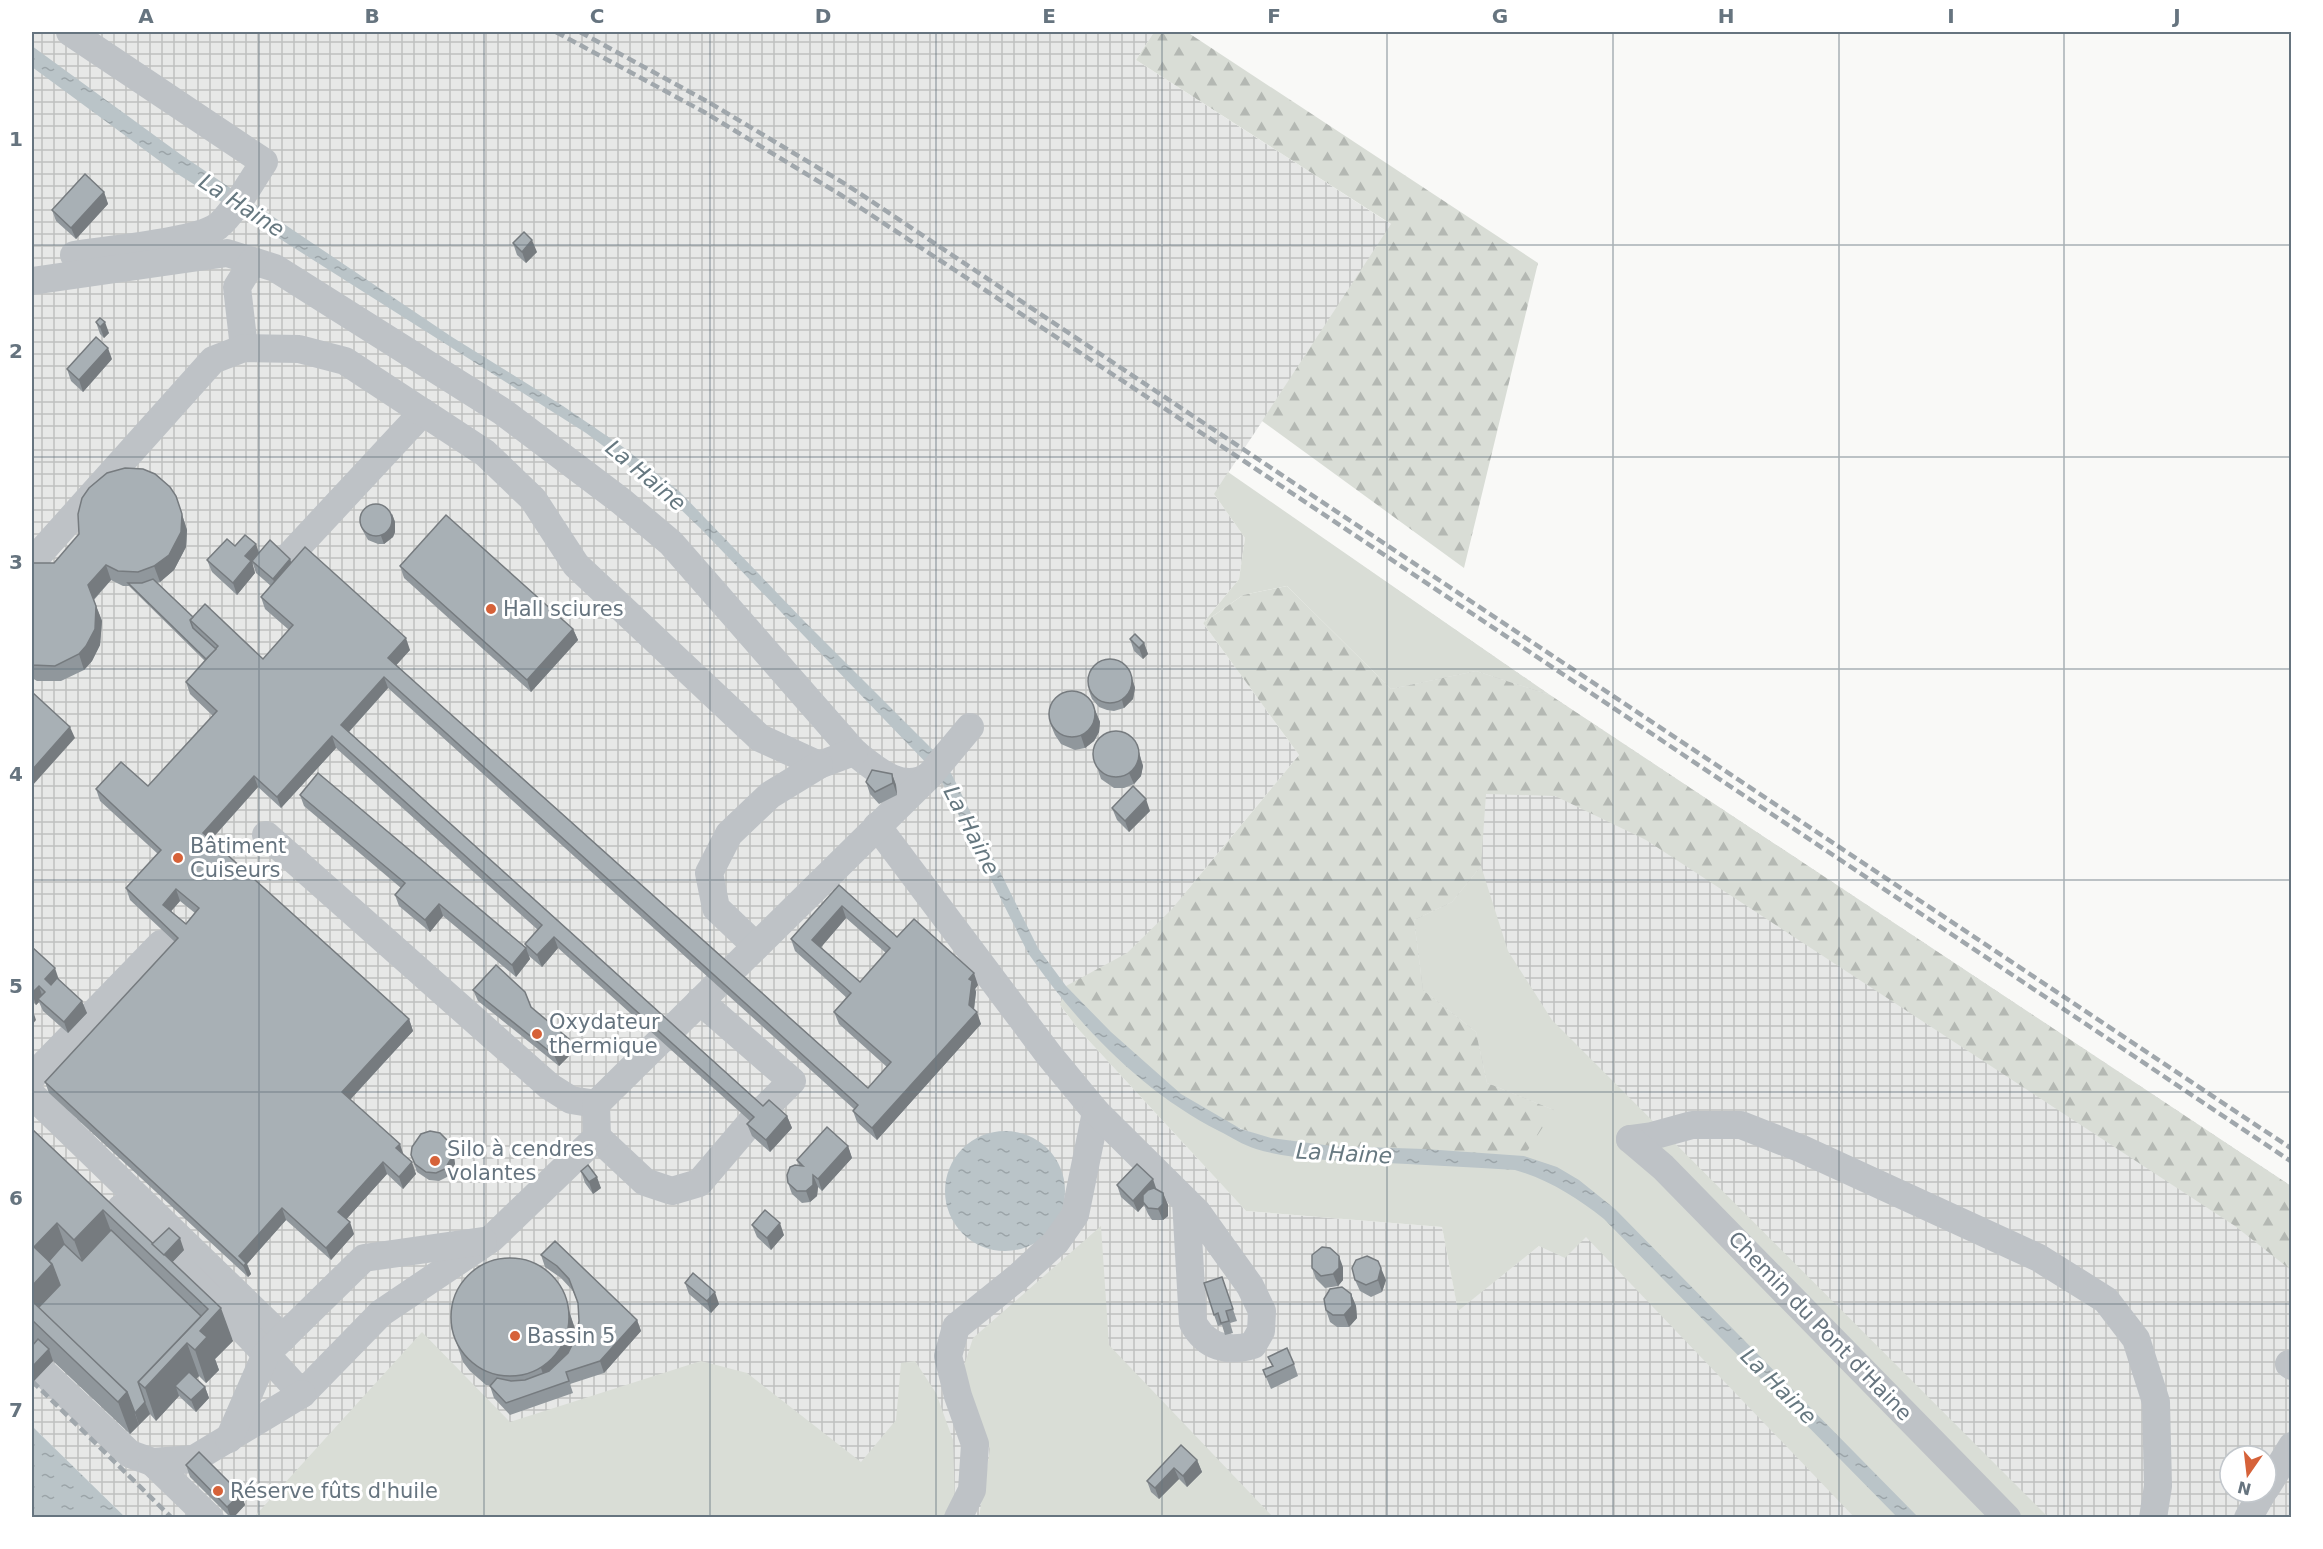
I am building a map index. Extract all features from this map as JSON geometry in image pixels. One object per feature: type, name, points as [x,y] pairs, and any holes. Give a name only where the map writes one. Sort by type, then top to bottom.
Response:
[{"type":"street","points":[[32,261],[200,235],[217,226],[225,218],[264,162],[70,32]]},
{"type":"street","points":[[32,281],[226,253],[275,268],[503,412],[621,501],[671,543],[854,752],[885,776],[907,782],[925,778],[970,727]]},
{"type":"street","points":[[244,348],[237,287],[253,261]]},
{"type":"street","points":[[32,562],[213,360],[244,348],[299,349],[345,361],[485,453],[533,499],[576,565],[760,738],[819,765]]},
{"type":"street","points":[[290,555],[423,412]]},
{"type":"street","points":[[756,946],[716,908],[709,873],[729,834],[770,795],[819,765],[854,752]]},
{"type":"street","points":[[700,1001],[792,1081],[756,1117],[699,1183],[672,1191],[645,1182],[597,1137],[596,1104],[938,765]]},
{"type":"street","points":[[877,826],[1049,1055],[1096,1112],[1186,1201],[1197,1212],[1250,1286],[1262,1311],[1261,1331],[1253,1345],[1238,1350],[1222,1347],[1207,1341],[1197,1332],[1192,1323],[1186,1201]]},
{"type":"street","points":[[266,835],[549,1086],[571,1100],[596,1104]]},
{"type":"street","points":[[32,1077],[161,944]]},
{"type":"street","points":[[32,1095],[275,1346],[302,1394]]},
{"type":"street","points":[[958,1518],[972,1490],[975,1444],[958,1396],[948,1356],[956,1327],[1018,1277],[1056,1242],[1075,1215],[1096,1112]]},
{"type":"street","points":[[32,1121],[164,1259]]},
{"type":"street","name":"Chemin du Pont d'Haine","points":[[2007,1518],[1671,1175],[1630,1139],[1652,1136],[1692,1125],[1741,1125],[1802,1149],[2039,1258],[2106,1300],[2136,1339],[2156,1402],[2158,1485],[2153,1518]]},
{"type":"street","points":[[152,1462],[194,1459],[302,1394],[381,1313],[491,1239],[597,1137]]},
{"type":"street","points":[[93,1202],[275,1346]]},
{"type":"street","points":[[229,1439],[275,1346],[364,1258],[491,1239]]},
{"type":"street","points":[[35,1364],[130,1454],[152,1462],[210,1518]]},
{"type":"street","points":[[2278,1469],[2292,1446]]},
{"type":"street","points":[[2248,1518],[2256,1504]]},
{"type":"shaded area","points":[[32,32],[1154,32],[1136,60],[1392,225],[1228,473],[1550,695],[2291,1186],[2291,1517],[125,1517],[32,1426]],"holes":[[[1214,494],[1390,689],[1185,893],[1299,755],[1203,623],[1239,579],[1245,538]],[[1060,1005],[1539,1246],[1458,1310],[1442,1227],[1246,1211],[1078,1029]]]},
{"type":"green space","points":[[1154,32],[1187,32],[1538,263],[1464,568],[1262,421],[1391,224],[1136,60]]},
{"type":"green space","points":[[1228,472],[1550,695],[1476,671],[1391,689],[1287,586],[1243,595],[1203,623],[1239,579],[1245,538],[1214,494]]},
{"type":"green space","points":[[1287,586],[1391,689],[1476,671],[1550,695],[2291,1186],[2291,1270],[2235,1226],[1646,840],[1555,796],[1486,794],[1481,866],[1452,902],[1414,920],[1423,990],[1476,1032],[1487,1083],[1554,1110],[1524,1156],[1405,1148],[1322,1146],[1281,1141],[1242,1129],[1192,1103],[1147,1067],[1066,986],[1127,953],[1171,910],[1299,755],[1203,623],[1243,595]]},
{"type":"green space","points":[[1481,866],[1508,951],[1552,1020],[2048,1517],[1854,1517],[1586,1237],[1565,1258],[1539,1246],[1458,1311],[1442,1227],[1246,1211],[1078,1029],[1060,1005],[1066,986],[1126,1047],[1171,1087],[1218,1119],[1257,1135],[1302,1143],[1554,1110],[1487,1083],[1476,1032],[1423,990],[1414,920],[1452,902]]},
{"type":"green space","points":[[1101,1226],[1109,1345],[1273,1517],[979,1517],[990,1449],[961,1375],[973,1338]]},
{"type":"green space","points":[[422,1332],[510,1422],[701,1361],[747,1373],[861,1462],[896,1420],[901,1363],[915,1361],[936,1393],[953,1440],[955,1504],[946,1517],[253,1518]]},
{"type":"water","name":"La Haine","points":[[32,46],[180,154],[452,337],[563,406],[623,447],[680,492],[806,623],[942,759],[1038,948],[1066,986],[1111,1032],[1181,1094],[1241,1129],[1271,1138],[1332,1146],[1425,1149],[1524,1156],[1557,1167],[1579,1180],[1615,1209],[1918,1517],[1897,1517],[1604,1219],[1562,1190],[1515,1170],[1324,1160],[1269,1152],[1237,1141],[1164,1097],[1113,1054],[1090,1030],[1028,953],[942,782],[933,770],[669,498],[586,433],[176,173],[32,67]]},
{"type":"water","points":[[1005,1131],[1028,1136],[1047,1149],[1060,1168],[1065,1191],[1060,1214],[1047,1233],[1028,1246],[1005,1251],[982,1246],[963,1233],[950,1214],[945,1191],[950,1168],[963,1149],[982,1136]]},
{"type":"water","points":[[32,1426],[125,1517],[32,1517]]},
{"type":"building","points":[[85,174],[104,192],[71,228],[52,210]]},
{"type":"building","points":[[524,232],[532,240],[522,252],[513,243]]},
{"type":"building","points":[[100,318],[105,322],[100,327],[96,322]]},
{"type":"building","points":[[96,337],[108,348],[79,380],[67,369]]},
{"type":"building","points":[[125,468],[143,469],[155,474],[170,487],[176,496],[182,514],[181,532],[169,555],[154,566],[138,572],[118,571],[106,565],[88,585],[96,606],[95,629],[86,646],[79,654],[55,666],[32,665],[32,563],[54,563],[79,534],[78,514],[82,498],[89,488],[107,473]]},
{"type":"building","points":[[376,504],[387,509],[392,520],[387,531],[376,536],[365,531],[360,520],[365,509]]},
{"type":"building","name":"Hall sciures","points":[[446,515],[573,629],[527,680],[400,566]]},
{"type":"building","points":[[245,535],[256,544],[245,556],[251,561],[233,583],[207,560],[227,539],[235,546]]},
{"type":"building","points":[[270,540],[290,559],[273,579],[252,561]]},
{"type":"building","points":[[305,547],[406,638],[388,658],[868,1088],[891,1062],[834,1012],[851,993],[791,939],[839,885],[897,937],[914,919],[974,973],[969,979],[972,981],[969,1005],[977,1012],[872,1128],[853,1111],[858,1105],[384,677],[341,725],[763,1106],[769,1100],[787,1116],[766,1140],[747,1124],[754,1117],[554,937],[537,955],[525,944],[542,925],[332,736],[277,797],[254,776],[203,833],[409,1019],[342,1092],[400,1144],[396,1148],[412,1162],[399,1177],[383,1162],[338,1212],[350,1222],[326,1248],[282,1208],[239,1256],[246,1263],[244,1266],[45,1082],[178,938],[126,888],[161,850],[96,789],[121,762],[148,786],[217,711],[186,682],[218,646],[190,620],[205,604],[263,659],[293,625],[261,597]],"holes":[[[176,889],[199,908],[186,924],[163,905]],[[842,906],[890,948],[860,982],[812,940]]]},
{"type":"building","points":[[153,579],[193,617],[190,620],[193,628],[216,649],[206,659],[128,583],[142,583]]},
{"type":"building","points":[[1135,634],[1144,643],[1139,648],[1130,639]]},
{"type":"building","points":[[1110,659],[1126,665],[1132,681],[1126,697],[1110,703],[1094,697],[1088,681],[1094,665]]},
{"type":"building","points":[[1072,691],[1088,698],[1095,714],[1088,730],[1072,737],[1056,730],[1049,714],[1056,698]]},
{"type":"building","points":[[32,692],[70,727],[32,770]]},
{"type":"building","points":[[1116,731],[1132,738],[1139,754],[1132,770],[1116,777],[1100,770],[1093,754],[1100,738]]},
{"type":"building","points":[[872,770],[892,774],[893,783],[875,792],[866,782]]},
{"type":"building","points":[[318,773],[526,948],[512,965],[439,904],[425,920],[395,895],[405,883],[300,795]]},
{"type":"building","points":[[1133,786],[1146,799],[1125,821],[1112,808]]},
{"type":"building","points":[[32,947],[55,968],[45,979],[51,985],[57,978],[82,1001],[64,1022],[38,999],[45,992],[39,986],[32,993]]},
{"type":"building","name":"Oxydateur thermique","points":[[496,965],[525,992],[531,1007],[569,1039],[554,1055],[473,990]]},
{"type":"building","points":[[827,1127],[848,1146],[818,1179],[813,1175],[813,1185],[806,1191],[797,1191],[788,1183],[787,1175],[790,1167],[803,1166],[797,1160]]},
{"type":"building","points":[[32,1129],[221,1308],[200,1331],[207,1337],[195,1350],[187,1343],[145,1388],[138,1382],[208,1309],[103,1210],[74,1240],[57,1223],[34,1247],[52,1264],[32,1286]]},
{"type":"building","name":"Silo à cendres volantes","points":[[430,1131],[440,1133],[450,1143],[452,1157],[445,1169],[436,1173],[426,1172],[415,1164],[411,1155],[412,1147],[421,1134]]},
{"type":"building","points":[[1137,1164],[1153,1179],[1133,1201],[1117,1185]]},
{"type":"building","points":[[588,1165],[597,1177],[589,1182],[581,1171]]},
{"type":"building","points":[[1154,1188],[1163,1193],[1163,1204],[1158,1209],[1148,1208],[1143,1202],[1143,1195]]},
{"type":"building","points":[[765,1210],[780,1223],[767,1238],[752,1225]]},
{"type":"building","points":[[169,1228],[180,1238],[164,1255],[152,1244]]},
{"type":"building","points":[[111,1230],[201,1316],[138,1382],[145,1402],[135,1413],[127,1392],[38,1308],[60,1285],[49,1261],[64,1244],[82,1261]]},
{"type":"building","points":[[555,1241],[637,1320],[600,1361],[566,1372],[569,1381],[506,1403],[490,1386],[497,1378],[511,1381],[525,1380],[549,1371],[568,1353],[576,1337],[579,1321],[578,1303],[569,1279],[557,1266],[541,1255]]},
{"type":"building","points":[[1322,1247],[1330,1248],[1339,1256],[1339,1268],[1333,1274],[1321,1276],[1312,1268],[1312,1255]]},
{"type":"building","points":[[1367,1256],[1378,1261],[1381,1268],[1378,1280],[1366,1285],[1355,1280],[1352,1268],[1356,1260]]},
{"type":"building","name":"Bassin 5","points":[[510,1258],[533,1262],[552,1275],[565,1294],[569,1317],[565,1340],[552,1359],[533,1372],[510,1376],[487,1372],[468,1359],[455,1340],[451,1317],[455,1294],[468,1275],[487,1262]]},
{"type":"building","points":[[693,1273],[715,1292],[707,1301],[685,1283]]},
{"type":"building","points":[[1222,1277],[1233,1309],[1226,1311],[1229,1321],[1221,1323],[1218,1313],[1214,1315],[1204,1283]]},
{"type":"building","points":[[1342,1287],[1351,1294],[1352,1306],[1344,1315],[1333,1315],[1326,1310],[1324,1299],[1330,1289]]},
{"type":"building","points":[[32,1301],[127,1392],[118,1402],[32,1320]]},
{"type":"building","points":[[38,1339],[49,1349],[32,1367],[32,1346]]},
{"type":"building","points":[[1287,1348],[1294,1364],[1266,1377],[1263,1370],[1273,1366],[1268,1357]]},
{"type":"building","points":[[189,1372],[205,1387],[191,1400],[175,1386]]},
{"type":"building","points":[[1181,1445],[1197,1460],[1183,1476],[1174,1468],[1155,1488],[1147,1481]]},
{"type":"building","points":[[199,1452],[241,1494],[227,1507],[186,1465]]},
{"type":"railway","points":[[556,32],[704,112],[841,195],[1247,463],[2292,1162]]},
{"type":"railway","points":[[580,32],[710,103],[847,185],[2292,1149]]},
{"type":"railway","points":[[32,1381],[172,1518]]},
{"type":"place","name":"Hall sciures","points":[[491,609]]},
{"type":"place","name":"Bâtiment Cuiseurs","points":[[178,858]]},
{"type":"place","name":"Oxydateur thermique","points":[[537,1034]]},
{"type":"place","name":"Silo à cendres volantes","points":[[435,1161]]},
{"type":"place","name":"Bassin 5","points":[[515,1336]]},
{"type":"place","name":"Réserve fûts d'huile","points":[[218,1491]]}]
